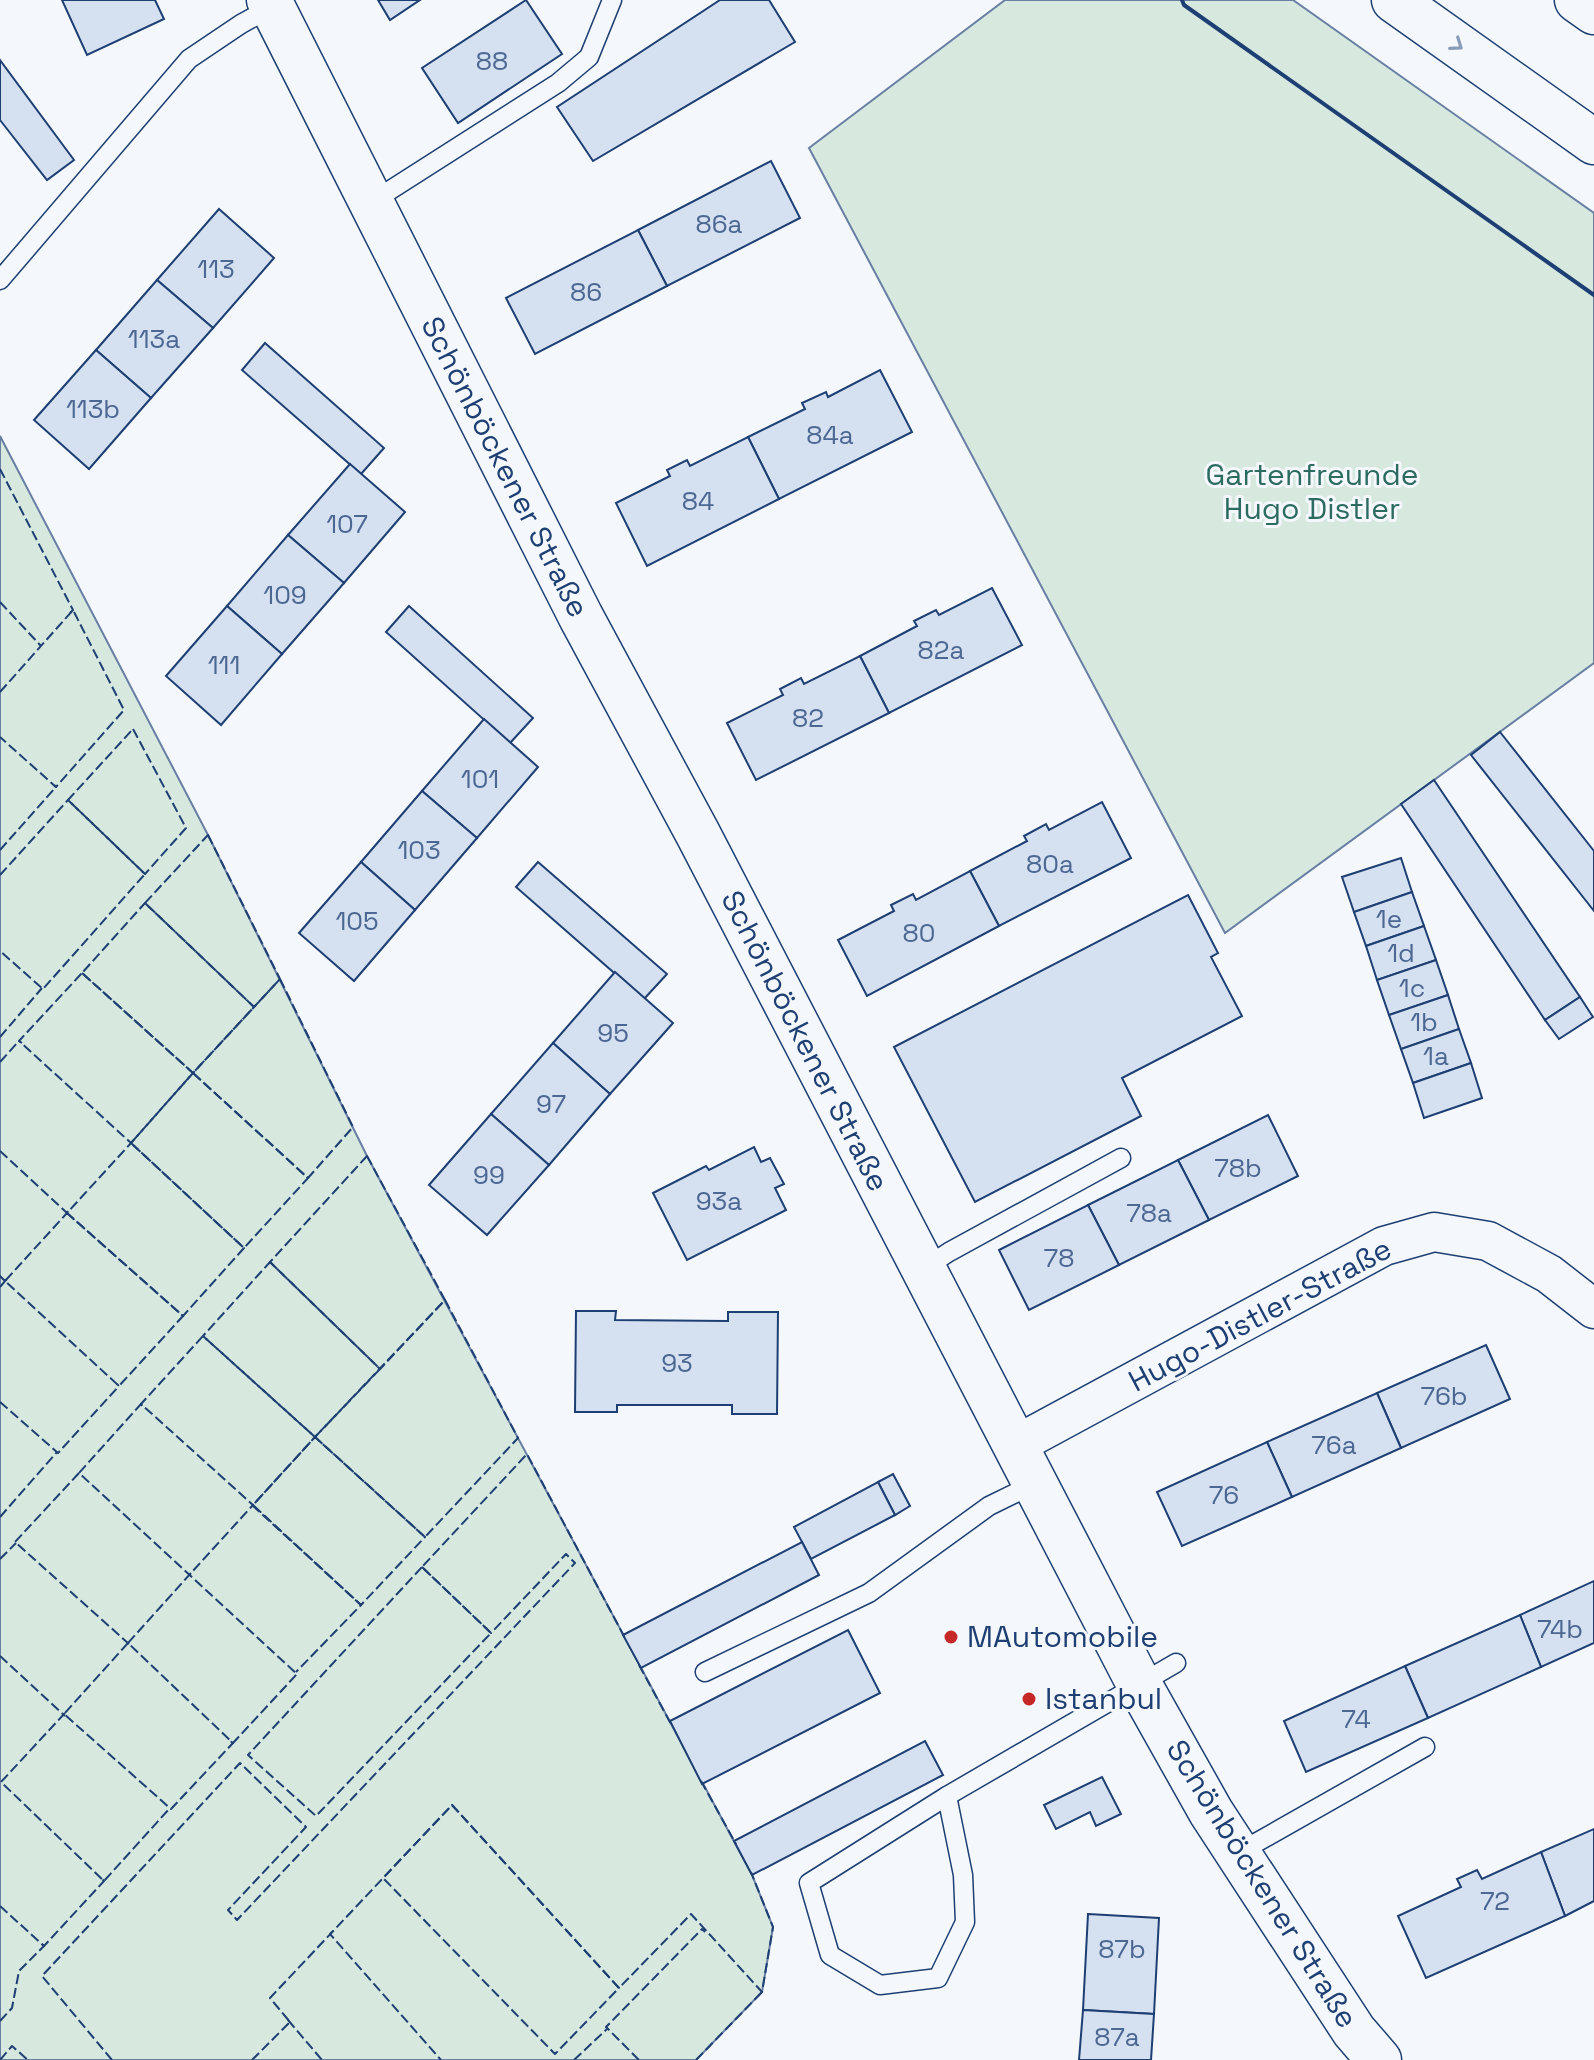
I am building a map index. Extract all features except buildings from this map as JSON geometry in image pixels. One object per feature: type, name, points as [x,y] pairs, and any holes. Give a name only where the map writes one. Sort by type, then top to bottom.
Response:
[{"type":"main road","points":[[1394,0],[1594,142]]},
{"type":"main road","points":[[1577,0],[1594,12]]},
{"type":"main road","name":"Schönböckener Straße","points":[[271,4],[581,617],[698,834],[1139,1684],[1211,1812],[1354,2031],[1379,2060]]},
{"type":"street","name":"Hugo-Distler-Straße","points":[[1014,1446],[1384,1246],[1434,1232],[1488,1241],[1549,1274],[1594,1309]]},
{"type":"lane","points":[[370,203],[558,83],[589,57],[612,0]]},
{"type":"lane","points":[[0,280],[189,59],[271,4]]},
{"type":"lane","points":[[923,1269],[1121,1158]]},
{"type":"lane","points":[[705,1672],[869,1593],[989,1506],[1034,1484]]},
{"type":"lane","points":[[947,1796],[963,1875],[965,1922],[938,1978],[880,1985],[830,1955],[809,1883],[947,1796],[1176,1663]]},
{"type":"lane","points":[[1238,1853],[1425,1747]]},
{"type":"green space","name":"Gartenfreunde Hugo Distler","points":[[1005,0],[1293,0],[1594,213],[1594,663],[1225,933],[809,148]]},
{"type":"green space","points":[[0,436],[208,835],[367,1156],[752,1875],[773,1927],[762,1992],[696,2060],[0,2060]]},
{"type":"fence","points":[[0,469],[73,610],[70,613]]},
{"type":"fence","points":[[0,602],[41,646]]},
{"type":"fence","points":[[0,692],[73,610],[124,710],[56,787],[0,737]]},
{"type":"fence","points":[[133,729],[186,828],[145,874],[68,800],[133,729]]},
{"type":"fence","points":[[0,850],[56,787],[54,785]]},
{"type":"fence","points":[[0,875],[68,800],[145,874],[43,989],[0,951]]},
{"type":"fence","points":[[208,835],[280,979],[254,1007],[145,903],[208,835]]},
{"type":"fence","points":[[145,903],[254,1007],[193,1073],[82,973],[145,903]]},
{"type":"fence","points":[[82,973],[193,1073],[131,1143],[19,1041],[82,973]]},
{"type":"fence","points":[[280,979],[353,1127],[308,1178],[193,1073],[280,979]]},
{"type":"fence","points":[[0,1037],[42,988]]},
{"type":"fence","points":[[0,1062],[19,1041],[22,1043]]},
{"type":"fence","points":[[193,1073],[308,1178],[244,1248],[131,1143],[193,1073]]},
{"type":"fence","points":[[131,1143],[244,1248],[183,1316],[67,1213],[131,1143]]},
{"type":"fence","points":[[0,1151],[68,1211]]},
{"type":"fence","points":[[367,1156],[445,1300],[380,1369],[270,1262],[367,1156]]},
{"type":"fence","points":[[67,1213],[183,1316],[119,1386],[5,1281],[67,1213]]},
{"type":"fence","points":[[270,1262],[380,1369],[315,1437],[203,1336],[270,1262]]},
{"type":"fence","points":[[0,1287],[5,1281],[0,1276],[5,1281],[7,1279]]},
{"type":"fence","points":[[445,1300],[518,1438],[425,1537],[315,1437],[445,1300]]},
{"type":"fence","points":[[142,1406],[203,1336],[315,1437],[253,1505]]},
{"type":"fence","points":[[0,1402],[58,1453],[119,1386],[117,1384]]},
{"type":"fence","points":[[191,1573],[128,1643],[233,1743],[297,1674],[79,1473],[141,1404],[253,1505],[191,1573]]},
{"type":"fence","points":[[315,1437],[425,1537],[361,1605],[253,1505],[315,1437]]},
{"type":"fence","points":[[0,1517],[57,1452]]},
{"type":"fence","points":[[112,2060],[42,1976],[240,1763],[306,1827],[228,1910],[237,1920],[575,1563],[566,1554],[491,1633],[422,1567],[527,1454],[626,1640]]},
{"type":"fence","points":[[79,1473],[15,1542],[129,1644]]},
{"type":"fence","points":[[252,1505],[361,1605],[296,1672]]},
{"type":"fence","points":[[0,1559],[16,1543]]},
{"type":"fence","points":[[422,1567],[491,1633],[316,1816],[248,1755],[422,1567]]},
{"type":"fence","points":[[128,1643],[64,1714],[171,1809],[233,1743],[230,1741]]},
{"type":"fence","points":[[0,1656],[65,1716]]},
{"type":"fence","points":[[639,1665],[671,1724]]},
{"type":"fence","points":[[65,1713],[1,1782],[104,1881],[170,1808]]},
{"type":"fence","points":[[701,1781],[736,1844]]},
{"type":"fence","points":[[452,1805],[619,1988],[555,2054],[383,1878],[452,1805]]},
{"type":"fence","points":[[252,2060],[290,2022],[270,1998],[452,1805],[619,1988],[691,1914],[762,1992],[773,1927],[751,1872]]},
{"type":"fence","points":[[0,1906],[44,1946],[104,1881],[101,1878]]},
{"type":"fence","points":[[639,2060],[606,2027],[702,1929],[705,1932]]},
{"type":"fence","points":[[333,1931],[330,1934],[441,2060]]},
{"type":"fence","points":[[0,2021],[12,2008],[19,1971],[44,1946],[42,1944]]},
{"type":"fence","points":[[696,2060],[762,1992],[760,1990]]},
{"type":"fence","points":[[288,2020],[322,2060]]},
{"type":"fence","points":[[574,2060],[607,2029]]},
{"type":"fence","points":[[0,2060],[12,2046],[28,2060]]},
{"type":"wall","points":[[1182,0],[1184,5],[1594,295]]},
{"type":"place","name":"MAutomobile","points":[[951,1637]]},
{"type":"place","name":"Istanbul","points":[[1029,1699]]}]
